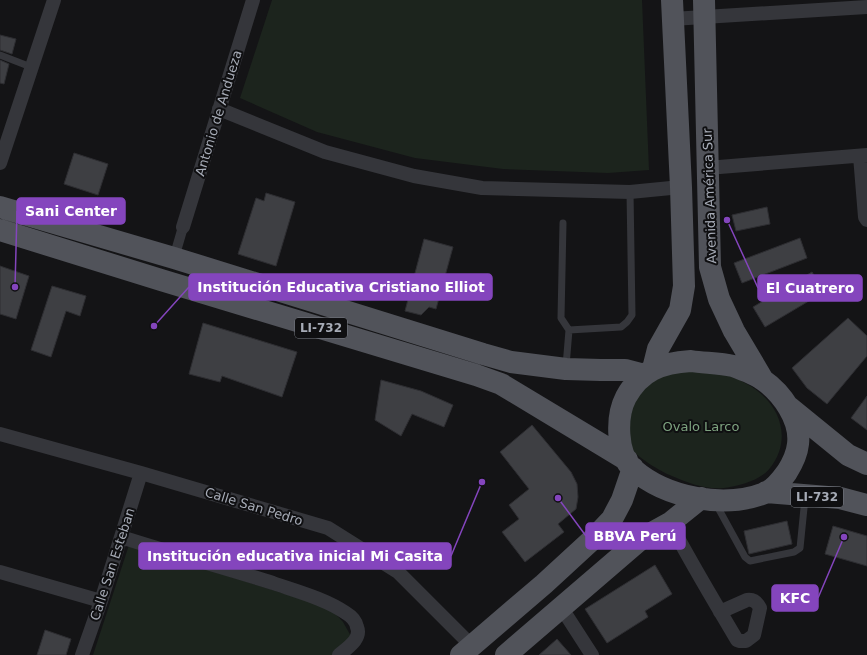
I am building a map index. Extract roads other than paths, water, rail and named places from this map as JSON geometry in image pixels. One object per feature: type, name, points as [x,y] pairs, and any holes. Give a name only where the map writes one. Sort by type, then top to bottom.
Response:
[{"type":"main road","name":"Avenida América Sur","points":[[704,9],[710,267],[719,299],[734,331],[763,380]]},
{"type":"main road","points":[[648,372],[658,349],[680,310],[684,286],[681,187],[672,10]]},
{"type":"main road","name":"LI-732","points":[[0,207],[174,258],[511,362],[566,369],[648,372]]},
{"type":"main road","name":"LI-732","points":[[0,230],[494,382],[527,399],[630,464]]},
{"type":"main road","points":[[787,405],[797,425],[798,444],[792,464],[782,478],[766,492],[738,499],[708,499],[682,494],[668,489],[655,483],[630,464],[621,446],[619,430],[620,414],[624,401],[631,388],[648,372],[659,366],[675,362],[691,361],[733,366],[763,380],[775,390],[787,405],[848,455],[867,464]]},
{"type":"main road","points":[[467,650],[544,584],[594,538],[612,519],[622,500],[630,464]]},
{"type":"main road","name":"LI-732","points":[[766,492],[840,498],[867,505]]},
{"type":"main road","points":[[506,655],[641,539],[708,499]]},
{"type":"street","points":[[0,163],[54,0]]},
{"type":"street","name":"Antonio de Andueza","points":[[182,227],[253,0]]},
{"type":"street","points":[[672,10],[867,7]]},
{"type":"street","points":[[219,109],[325,152],[414,176],[482,188],[630,192],[681,187]]},
{"type":"street","points":[[707,168],[863,156],[865,217],[867,220]]},
{"type":"street","points":[[174,258],[182,227]]},
{"type":"street","name":"Calle San Pedro","points":[[0,434],[141,473],[328,528],[398,572],[467,650]]},
{"type":"street","name":"Calle San Esteban","points":[[82,655],[101,601],[141,473]]},
{"type":"street","points":[[670,523],[701,581],[720,612]]},
{"type":"street","points":[[121,537],[312,596],[346,613],[354,620],[358,627],[358,635],[356,639],[339,655]]},
{"type":"street","points":[[0,572],[101,601]]},
{"type":"street","points":[[561,607],[592,655]]},
{"type":"lane","points":[[0,55],[31,67]]},
{"type":"lane","points":[[569,330],[621,327],[632,315],[630,192]]},
{"type":"lane","points":[[563,223],[561,318],[569,330],[566,369]]},
{"type":"lane","points":[[708,499],[745,557],[750,561],[794,552],[800,548],[805,496]]},
{"type":"place","name":"El Cuatrero","points":[[727,220]]},
{"type":"place","name":"Sani Center","points":[[15,287]]},
{"type":"place","name":"Institución Educativa Cristiano Elliot","points":[[154,326]]},
{"type":"place","name":"Institución educativa inicial Mi Casita","points":[[482,482]]},
{"type":"place","name":"BBVA Perú","points":[[558,498]]},
{"type":"place","name":"KFC","points":[[844,537]]},
{"type":"park label","name":"Ovalo Larco","points":[[701,426]]}]
